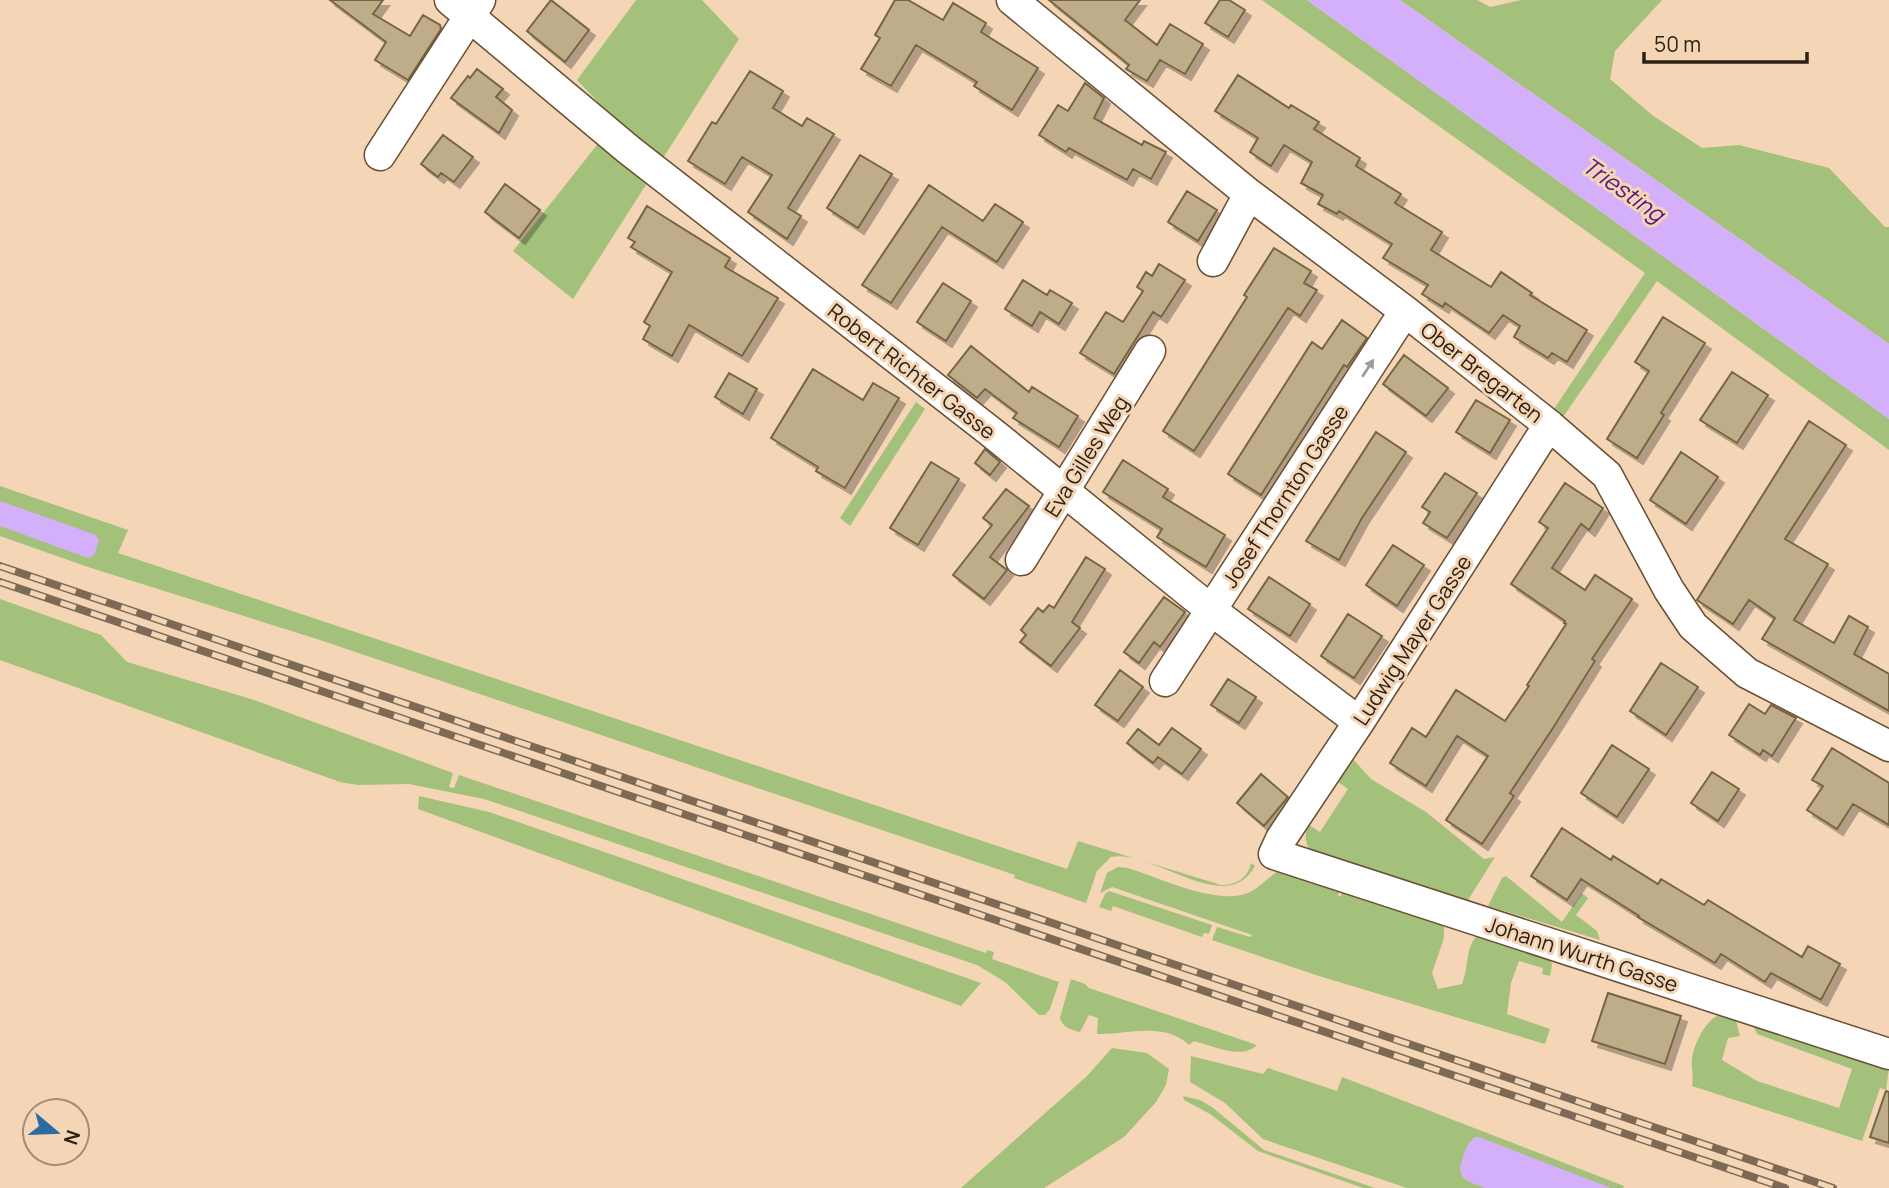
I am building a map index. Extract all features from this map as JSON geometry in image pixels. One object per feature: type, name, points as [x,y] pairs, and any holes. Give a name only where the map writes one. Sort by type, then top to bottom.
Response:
[{"type":"street","name":"Ober Bregarten","points":[[1012,0],[1249,194],[1405,311],[1549,425],[1607,475],[1669,590],[1693,626],[1747,673],[1889,746]]},
{"type":"street","points":[[380,155],[467,5]]},
{"type":"street","name":"Robert Richter Gasse","points":[[467,5],[629,150],[1065,491],[1212,610],[1359,722]]},
{"type":"street","points":[[1213,261],[1249,194]]},
{"type":"street","name":"Josef Thornton Gasse","points":[[1165,681],[1405,311]]},
{"type":"street","name":"Eva Gilles Weg","points":[[1021,560],[1150,351]]},
{"type":"street","name":"Ludwig Mayer Gasse","points":[[1274,854],[1280,839],[1359,722],[1549,425]]},
{"type":"street","name":"Johann Wurth Gasse","points":[[1274,854],[1889,1054]]},
{"type":"green space","points":[[636,0],[702,0],[739,39],[573,299],[513,251],[616,121],[577,80]]},
{"type":"green space","points":[[1262,0],[1307,0],[1889,419],[1889,450],[1657,281],[1561,420],[1552,412],[1645,273]]},
{"type":"green space","points":[[1400,0],[1477,0],[1490,7],[1521,0],[1662,0],[1615,51],[1610,79],[1652,115],[1702,148],[1739,145],[1829,168],[1885,227],[1889,227],[1889,344]]},
{"type":"green space","points":[[916,402],[925,409],[850,526],[840,518]]},
{"type":"green space","points":[[0,486],[128,530],[118,553],[1067,869],[1078,841],[1139,860],[1111,857],[1097,871],[1086,903],[1014,878],[1015,875],[320,640],[88,567],[0,536]]},
{"type":"green space","points":[[0,599],[101,635],[127,662],[251,699],[453,773],[449,787],[454,788],[459,775],[986,953],[987,950],[994,952],[992,959],[1059,982],[1050,1009],[1045,1015],[1039,1015],[1005,982],[977,965],[484,799],[409,784],[358,785],[340,782],[0,660]]},
{"type":"green space","points":[[1352,758],[1371,779],[1426,812],[1484,859],[1495,857],[1468,900],[1309,849],[1307,828],[1309,825],[1320,832],[1348,789],[1338,782]]},
{"type":"green space","points":[[419,796],[489,812],[981,983],[961,1006],[418,809]]},
{"type":"green space","points":[[1251,863],[1255,866],[1242,881],[1226,886],[1208,884],[1188,878],[1154,864],[1221,885],[1236,882],[1244,877]]},
{"type":"green space","points":[[1118,867],[1206,894],[1222,896],[1237,896],[1250,892],[1281,869],[1340,888],[1338,896],[1341,896],[1343,889],[1444,924],[1444,938],[1432,973],[1438,989],[1462,984],[1469,951],[1478,935],[1550,959],[1550,976],[1542,974],[1543,968],[1519,961],[1511,983],[1507,1014],[1550,1029],[1545,1044],[1319,976],[1212,940],[1217,927],[1250,937],[1252,935],[1112,887],[1100,893],[1107,873]]},
{"type":"green space","points":[[1506,876],[1562,922],[1582,893],[1588,898],[1576,915],[1597,931],[1600,940],[1488,906],[1502,878]]},
{"type":"green space","points":[[1109,891],[1212,925],[1209,934],[1204,933],[1202,937],[1113,906],[1111,911],[1099,907]]},
{"type":"green space","points":[[1071,979],[1089,988],[1257,1045],[1235,1052],[1194,1041],[1189,1045],[1168,1033],[1157,1031],[1097,1034],[1098,1018],[1089,1015],[1080,1032],[1070,1029],[1060,1018]]},
{"type":"green space","points":[[1724,1013],[1736,1021],[1740,1036],[1728,1038],[1722,1060],[1757,1081],[1839,1108],[1852,1069],[1757,1034],[1752,1023],[1889,1068],[1886,1090],[1880,1088],[1862,1141],[1692,1086],[1692,1058],[1696,1044],[1712,1019]]},
{"type":"green space","points":[[1112,1048],[1147,1053],[1169,1069],[1166,1085],[1156,1102],[1124,1137],[1044,1188],[961,1188],[1087,1076]]},
{"type":"green space","points":[[1191,1056],[1263,1074],[1268,1068],[1337,1091],[1342,1077],[1624,1186],[1407,1188],[1263,1139],[1225,1103],[1190,1082]]},
{"type":"green space","points":[[1183,1096],[1200,1100],[1212,1107],[1264,1150],[1375,1188],[1363,1188],[1258,1151],[1210,1114],[1184,1100]]},
{"type":"water","name":"Triesting","points":[[1307,0],[1400,0],[1889,344],[1889,419]]},
{"type":"water","points":[[0,501],[96,535],[99,541],[94,555],[88,558],[0,526]]},
{"type":"water","points":[[1475,1137],[1611,1188],[1478,1186],[1464,1178],[1460,1170],[1466,1148]]},
{"type":"building","points":[[330,0],[383,0],[373,14],[410,36],[423,15],[440,25],[441,29],[408,80],[375,60],[386,42]]},
{"type":"building","points":[[551,0],[589,30],[565,62],[527,31]]},
{"type":"building","points":[[895,0],[908,0],[943,20],[953,3],[986,23],[981,32],[1038,68],[1012,110],[974,86],[977,82],[916,45],[891,86],[861,69],[880,38],[875,35]]},
{"type":"building","points":[[1049,0],[1140,0],[1125,20],[1157,45],[1170,24],[1203,44],[1185,74],[1160,60],[1147,81],[1126,69],[1129,65]]},
{"type":"building","points":[[1220,0],[1229,0],[1245,10],[1228,37],[1205,23]]},
{"type":"building","points":[[477,69],[503,89],[496,97],[512,110],[499,133],[451,98]]},
{"type":"building","points":[[750,71],[783,91],[773,108],[802,126],[807,118],[834,134],[788,208],[801,216],[787,239],[748,212],[772,175],[742,157],[725,184],[688,161],[712,122],[716,124]]},
{"type":"building","points":[[1238,75],[1289,108],[1291,105],[1319,122],[1314,129],[1360,158],[1356,166],[1401,194],[1395,203],[1442,232],[1431,250],[1491,287],[1501,272],[1532,293],[1530,295],[1587,330],[1567,362],[1552,353],[1548,358],[1514,337],[1520,326],[1503,315],[1489,333],[1445,303],[1443,307],[1422,294],[1428,285],[1383,258],[1392,244],[1339,211],[1337,214],[1318,204],[1323,195],[1301,183],[1312,162],[1284,145],[1271,166],[1250,152],[1258,138],[1215,111]]},
{"type":"building","points":[[1085,83],[1104,98],[1094,118],[1142,145],[1144,141],[1166,152],[1151,179],[1133,169],[1127,180],[1069,148],[1066,152],[1039,135],[1058,105],[1068,111]]},
{"type":"building","points":[[443,135],[473,157],[454,182],[441,173],[438,177],[421,164]]},
{"type":"building","points":[[860,155],[892,174],[858,228],[827,208]]},
{"type":"building","points":[[505,184],[540,210],[519,238],[485,212]]},
{"type":"building","points":[[929,185],[983,221],[995,204],[1023,222],[997,262],[942,227],[891,303],[862,285]]},
{"type":"building","points":[[1187,191],[1217,210],[1198,241],[1168,222]]},
{"type":"building","points":[[647,206],[730,258],[725,267],[778,298],[742,356],[689,325],[672,356],[643,339],[650,326],[644,322],[672,272],[631,247],[635,242],[628,238]]},
{"type":"building","points":[[1274,248],[1311,271],[1304,283],[1317,290],[1300,316],[1288,308],[1194,451],[1163,431],[1247,297],[1244,295]]},
{"type":"building","points":[[1159,264],[1185,280],[1161,317],[1153,312],[1114,374],[1080,353],[1106,312],[1123,322],[1143,291],[1137,287],[1146,272],[1152,276]]},
{"type":"building","points":[[1023,280],[1047,295],[1050,290],[1072,303],[1059,324],[1040,312],[1032,326],[1005,309]]},
{"type":"building","points":[[943,283],[971,301],[946,341],[917,322]]},
{"type":"building","points":[[1663,317],[1705,343],[1661,413],[1664,415],[1637,458],[1607,439],[1649,371],[1635,362]]},
{"type":"building","points":[[1342,320],[1367,338],[1347,367],[1344,365],[1261,495],[1228,474],[1312,342],[1322,349]]},
{"type":"building","points":[[971,346],[1029,392],[1032,387],[1078,416],[1059,447],[1013,418],[1017,413],[985,389],[977,398],[948,375]]},
{"type":"building","points":[[1404,355],[1448,388],[1426,416],[1383,384]]},
{"type":"building","points":[[813,369],[863,400],[873,383],[899,398],[845,488],[816,471],[818,467],[771,438]]},
{"type":"building","points":[[1732,372],[1768,395],[1737,443],[1700,420]]},
{"type":"building","points":[[729,373],[757,389],[743,414],[715,397]]},
{"type":"building","points":[[1476,400],[1510,420],[1490,453],[1456,432]]},
{"type":"building","points":[[1809,421],[1846,445],[1785,539],[1828,564],[1794,620],[1834,643],[1849,616],[1868,627],[1854,654],[1889,674],[1889,711],[1762,639],[1775,618],[1749,600],[1733,624],[1697,600]]},
{"type":"building","points":[[1376,432],[1406,452],[1362,518],[1339,560],[1306,541]]},
{"type":"building","points":[[985,449],[1000,462],[990,475],[975,463]]},
{"type":"building","points":[[1681,452],[1718,477],[1686,524],[1650,500]]},
{"type":"building","points":[[1123,460],[1168,489],[1163,497],[1225,535],[1206,567],[1157,537],[1162,529],[1103,492]]},
{"type":"building","points":[[931,462],[959,479],[918,545],[890,528]]},
{"type":"building","points":[[1445,473],[1477,493],[1447,538],[1423,523],[1430,512],[1422,507]]},
{"type":"building","points":[[1565,483],[1603,508],[1589,530],[1581,524],[1552,568],[1585,590],[1595,575],[1632,599],[1592,659],[1595,661],[1510,793],[1514,796],[1482,844],[1446,820],[1488,756],[1457,736],[1426,786],[1390,763],[1412,728],[1426,737],[1456,690],[1505,721],[1529,686],[1527,685],[1566,624],[1511,584],[1548,528],[1539,522]]},
{"type":"building","points":[[1006,489],[1029,506],[990,557],[1007,570],[984,599],[953,575],[992,525],[983,518]]},
{"type":"building","points":[[1393,545],[1424,565],[1397,606],[1366,585]]},
{"type":"building","points":[[1086,557],[1105,569],[1072,622],[1080,628],[1051,666],[1020,642],[1026,635],[1021,630],[1038,608],[1043,612],[1049,605],[1054,608]]},
{"type":"building","points":[[1269,577],[1310,604],[1290,636],[1248,609]]},
{"type":"building","points":[[1164,597],[1185,612],[1160,647],[1154,642],[1139,663],[1124,652]]},
{"type":"building","points":[[1348,614],[1382,636],[1354,678],[1321,656]]},
{"type":"building","points":[[1661,663],[1698,687],[1666,735],[1630,711]]},
{"type":"building","points":[[1120,670],[1143,687],[1118,721],[1095,705]]},
{"type":"building","points":[[1228,679],[1256,697],[1239,723],[1211,705]]},
{"type":"building","points":[[1749,704],[1765,714],[1771,705],[1796,718],[1772,756],[1763,750],[1760,755],[1729,735]]},
{"type":"building","points":[[1172,728],[1201,749],[1182,774],[1158,757],[1153,763],[1127,743],[1138,729],[1159,745]]},
{"type":"building","points":[[1612,745],[1649,769],[1617,817],[1581,793]]},
{"type":"building","points":[[1832,748],[1889,783],[1889,825],[1853,804],[1837,829],[1807,810],[1823,786],[1812,780]]},
{"type":"building","points":[[1712,772],[1739,789],[1718,821],[1691,803]]},
{"type":"building","points":[[1261,774],[1288,797],[1264,826],[1237,803]]},
{"type":"building","points":[[1562,828],[1611,860],[1613,856],[1658,884],[1661,879],[1704,905],[1708,900],[1802,957],[1808,946],[1840,964],[1821,1000],[1771,973],[1765,982],[1721,954],[1715,963],[1581,879],[1567,900],[1531,876]]},
{"type":"building","points":[[1608,993],[1681,1016],[1665,1064],[1592,1041]]},
{"type":"building","points":[[1886,1091],[1889,1092],[1889,1143],[1870,1137]]},
{"type":"railway","points":[[0,566],[1833,1188]]},
{"type":"railway","points":[[0,582],[1785,1188]]}]
